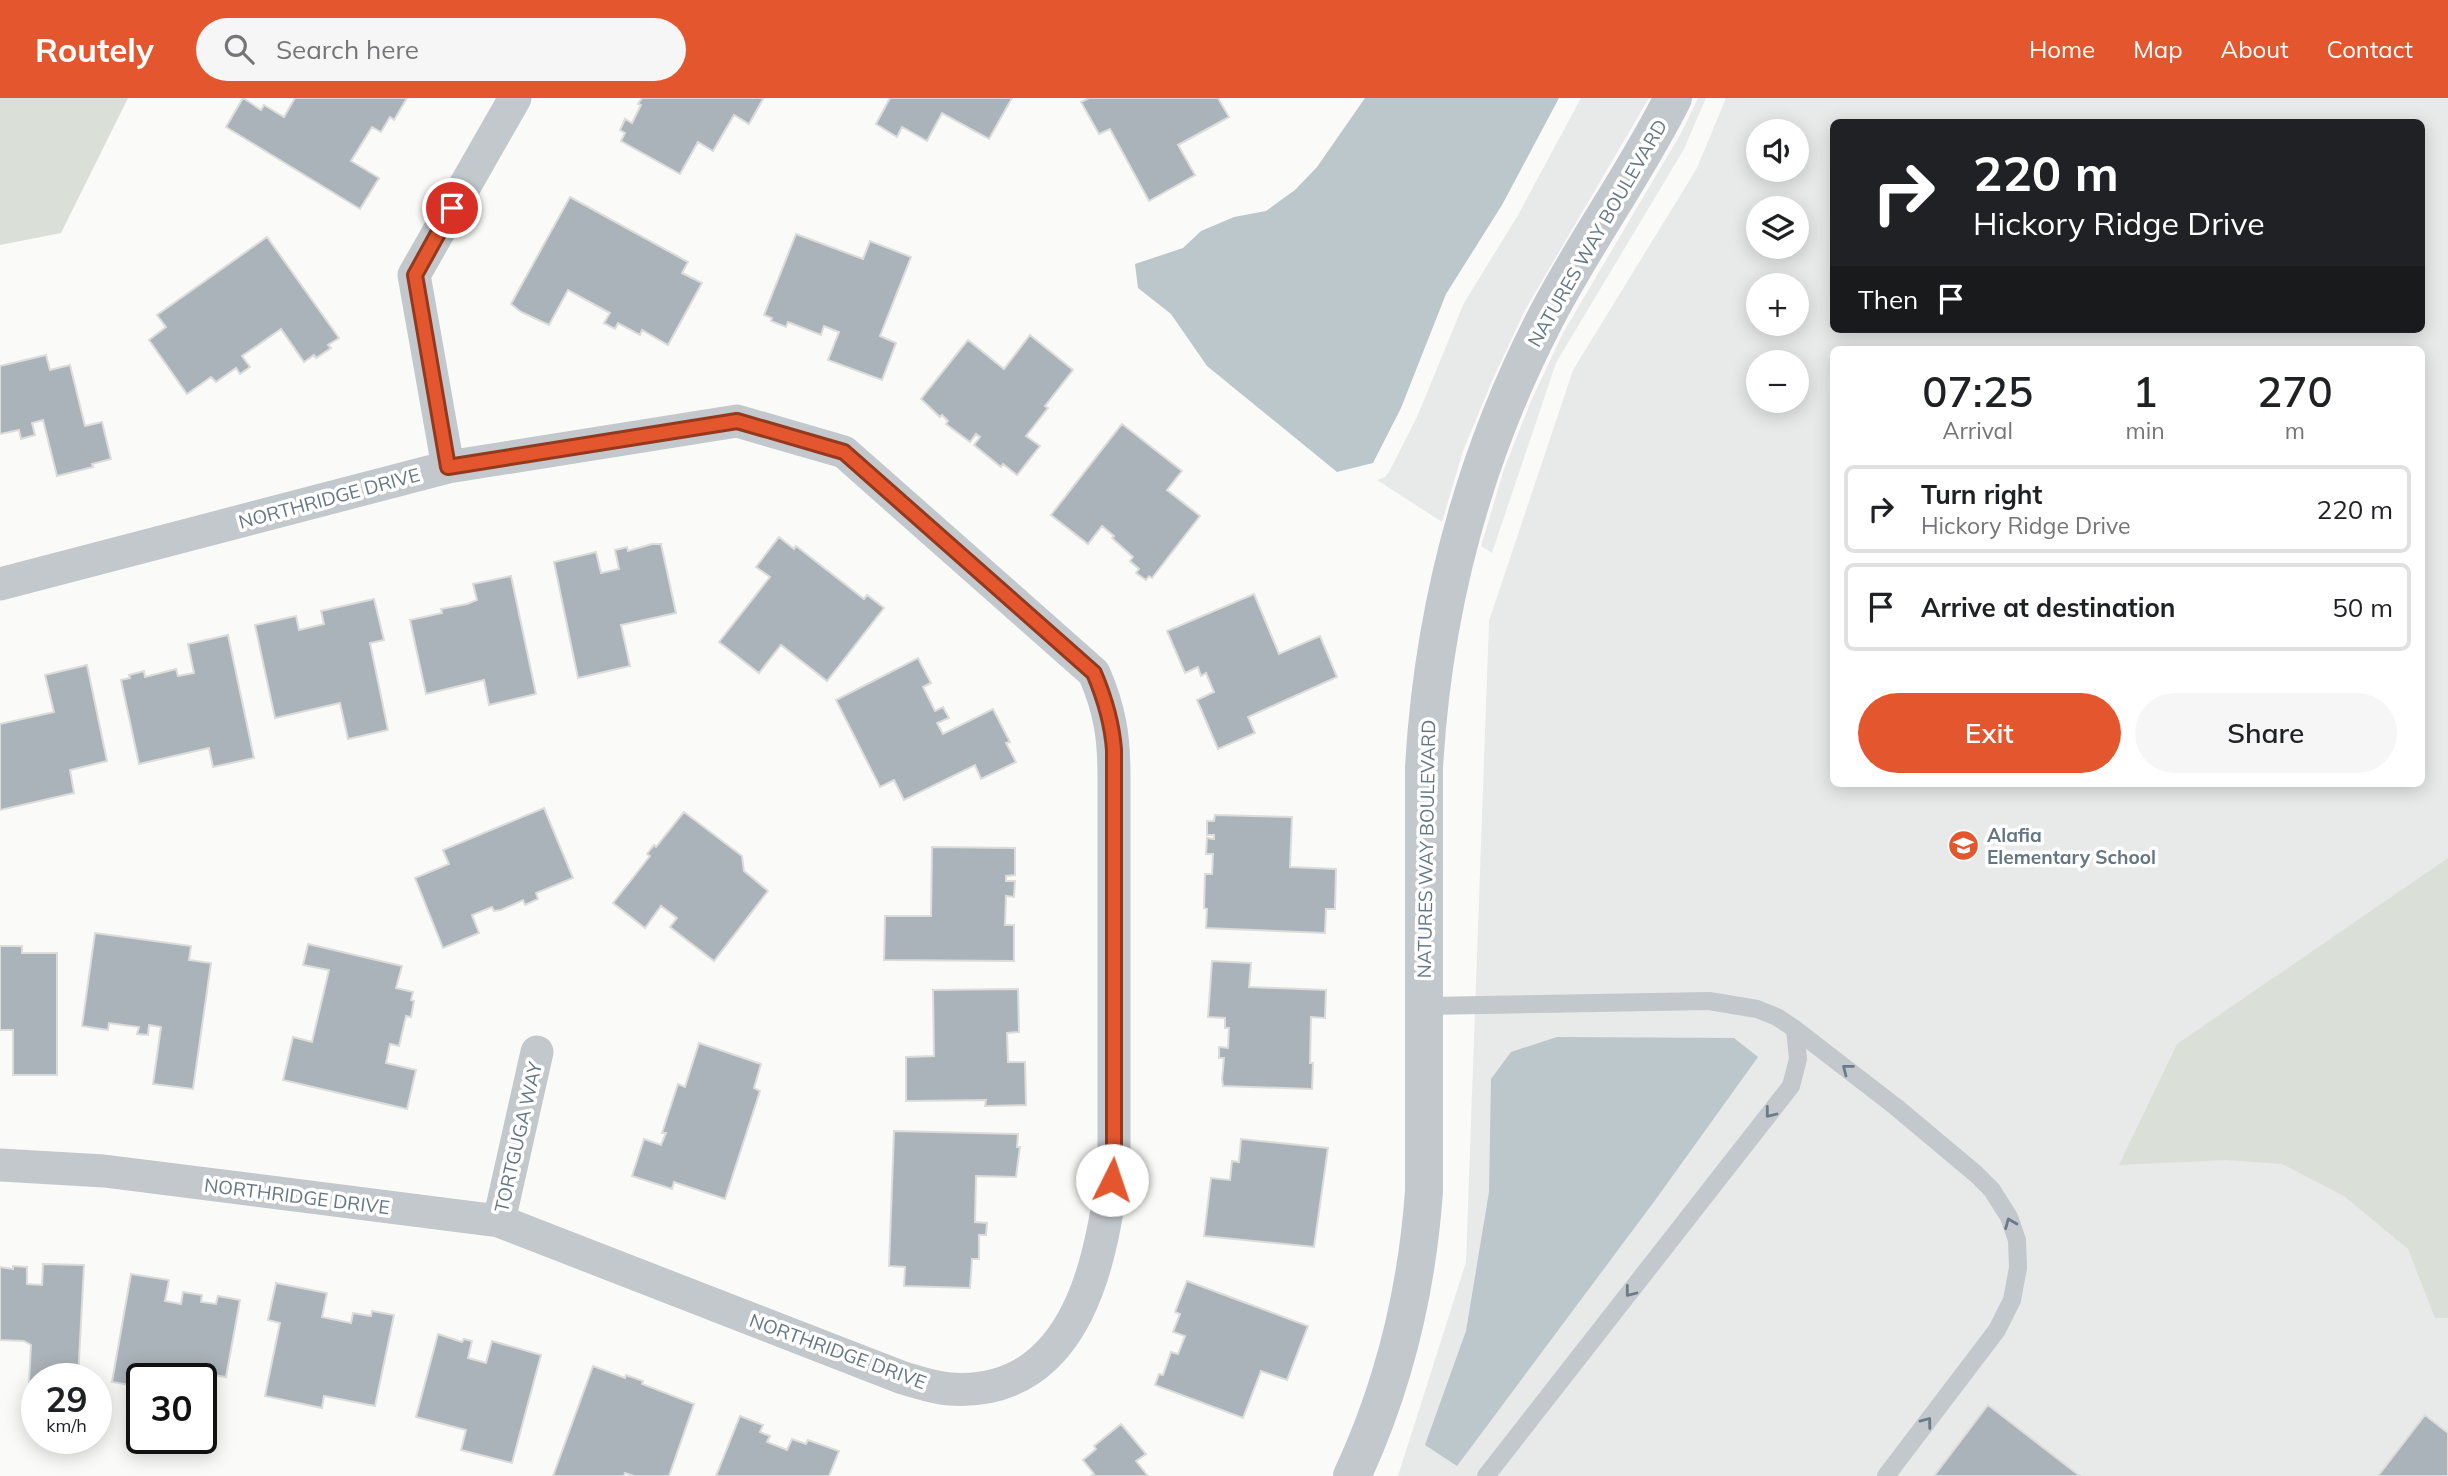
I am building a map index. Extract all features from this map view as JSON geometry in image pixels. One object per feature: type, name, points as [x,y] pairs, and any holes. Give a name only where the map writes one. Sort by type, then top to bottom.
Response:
[{"type":"street","points":[[448,467],[415,275],[515,98]]},
{"type":"street","name":"NATURES WAY BOULEVARD","points":[[1352,1476],[1382,1401],[1402,1335],[1416,1264],[1424,1191],[1424,767],[1427,714],[1445,602],[1463,525],[1483,461],[1511,391],[1543,322],[1673,98]]},
{"type":"street","name":"NORTHRIDGE DRIVE","points":[[0,583],[448,467],[737,421],[844,452],[1094,673],[1112,723],[1114,750],[1114,1154],[1109,1205],[1100,1253],[1074,1321],[1053,1350],[1040,1362],[1010,1379],[962,1390],[931,1386],[890,1373],[499,1222],[104,1171],[0,1165]]},
{"type":"street","name":"TORTGUGA WAY","points":[[499,1222],[537,1052]]},
{"type":"lane","points":[[1425,1006],[1709,1001],[1757,1009],[1777,1017],[1795,1029],[1896,1107],[1992,1190],[2009,1217],[2017,1240],[2018,1268],[2012,1300],[1997,1330],[1886,1476]]},
{"type":"lane","points":[[1486,1476],[1791,1086],[1798,1059],[1795,1029]]},
{"type":"shaded area","points":[[0,98],[128,98],[61,233],[0,245]]},
{"type":"shaded area","points":[[1365,98],[1559,98],[1502,205],[1446,294],[1401,408],[1373,463],[1337,472],[1207,366],[1171,314],[1138,288],[1135,264],[1183,248],[1201,231],[1234,217],[1266,211],[1295,190],[1317,167]]},
{"type":"shaded area","points":[[1581,98],[1649,98],[1525,310],[1463,451],[1442,522],[1377,480],[1389,472],[1417,417],[1464,303],[1518,215]]},
{"type":"shaded area","points":[[1698,98],[1706,98],[1684,149],[1556,363],[1492,553],[1481,546],[1504,469],[1531,401],[1563,333],[1681,133]]},
{"type":"shaded area","name":"Alafia Elementary School","points":[[1726,98],[2448,98],[2448,1476],[1398,1476],[1466,1262],[1489,621],[1573,370],[1697,168]]},
{"type":"shaded area","points":[[2448,858],[2448,1318],[2435,1318],[2408,1249],[2344,1196],[2282,1164],[2226,1160],[2119,1165],[2177,1044]]},
{"type":"shaded area","points":[[1557,1037],[1734,1038],[1758,1057],[1457,1466],[1425,1445],[1466,1331],[1489,1192],[1491,1079],[1511,1052]]},
{"type":"building","points":[[243,98],[261,110],[264,105],[284,117],[295,98],[407,98],[394,120],[390,117],[381,132],[372,127],[351,161],[379,178],[360,209],[226,127]]},
{"type":"building","points":[[642,98],[763,99],[749,124],[734,115],[713,151],[698,142],[680,174],[621,141],[625,133],[620,130],[625,119],[632,123]]},
{"type":"building","points":[[890,98],[1012,98],[989,139],[942,113],[927,141],[902,127],[897,137],[876,124]]},
{"type":"building","points":[[1089,98],[1218,98],[1229,117],[1178,145],[1195,175],[1149,201],[1110,129],[1099,134],[1081,102]]},
{"type":"building","points":[[570,197],[688,262],[682,273],[702,283],[668,345],[642,330],[640,335],[618,323],[615,329],[604,323],[610,313],[568,290],[549,325],[521,312],[511,304]]},
{"type":"building","points":[[796,234],[863,259],[870,241],[911,257],[880,336],[896,343],[882,380],[828,360],[839,332],[824,326],[821,335],[788,322],[786,327],[764,315]]},
{"type":"building","points":[[267,237],[339,338],[328,345],[331,348],[304,362],[281,329],[242,356],[250,367],[240,374],[236,368],[216,382],[211,377],[187,394],[149,340],[166,327],[157,315]]},
{"type":"building","points":[[1030,335],[1073,370],[1026,436],[1040,446],[1017,475],[1003,464],[1001,467],[974,445],[980,437],[976,434],[970,442],[946,424],[948,421],[942,415],[940,417],[921,399],[968,340],[1004,369]]},
{"type":"building","points":[[46,355],[50,370],[70,365],[85,426],[102,422],[111,459],[92,464],[93,467],[57,476],[43,420],[32,423],[35,435],[21,439],[19,430],[0,434],[0,366]]},
{"type":"building","points":[[1122,424],[1182,471],[1167,490],[1200,516],[1152,578],[1149,576],[1146,580],[1136,573],[1139,569],[1130,561],[1133,557],[1102,526],[1088,544],[1051,515]]},
{"type":"building","points":[[779,537],[794,549],[796,546],[864,599],[867,595],[884,608],[827,681],[781,645],[759,673],[719,642],[770,577],[756,567]]},
{"type":"building","points":[[661,544],[676,613],[621,625],[630,666],[578,678],[554,562],[596,552],[601,573],[619,569],[615,550],[627,547],[628,551]]},
{"type":"building","points":[[511,576],[536,694],[489,705],[484,680],[426,694],[410,620],[442,613],[441,609],[477,600],[473,584]]},
{"type":"building","points":[[1254,594],[1279,654],[1320,636],[1337,677],[1248,717],[1255,733],[1218,749],[1197,700],[1214,692],[1206,673],[1201,676],[1198,667],[1185,673],[1167,631]]},
{"type":"building","points":[[374,599],[384,640],[370,643],[388,730],[348,739],[340,703],[275,718],[255,625],[296,616],[299,630],[324,624],[321,611]]},
{"type":"building","points":[[228,635],[254,758],[213,767],[209,748],[139,764],[121,680],[144,671],[145,677],[176,669],[178,676],[194,673],[188,644]]},
{"type":"building","points":[[918,658],[931,683],[923,687],[935,711],[943,707],[949,718],[937,723],[943,734],[993,709],[1010,742],[1006,743],[1016,762],[981,779],[975,765],[904,800],[894,780],[880,787],[836,700]]},
{"type":"building","points":[[87,665],[107,761],[70,770],[74,793],[0,810],[0,724],[54,712],[45,675]]},
{"type":"building","points":[[544,808],[573,878],[536,893],[538,899],[525,905],[523,900],[501,910],[494,911],[492,907],[472,915],[479,933],[443,948],[415,878],[449,864],[443,850]]},
{"type":"building","points":[[684,812],[742,856],[744,871],[768,891],[714,961],[670,927],[677,918],[661,906],[645,928],[613,903],[650,856],[647,854],[654,845],[656,847]]},
{"type":"building","points":[[1215,815],[1292,817],[1290,867],[1336,869],[1335,909],[1326,909],[1325,933],[1206,928],[1205,874],[1212,874],[1213,854],[1206,854],[1207,838],[1214,839],[1214,835],[1207,835],[1207,821],[1214,821]]},
{"type":"building","points":[[932,847],[1015,848],[1015,875],[1006,876],[1006,881],[1015,881],[1014,897],[1006,896],[1005,925],[1014,925],[1014,961],[884,960],[885,916],[931,916]]},
{"type":"building","points":[[95,933],[191,946],[189,960],[211,963],[193,1089],[153,1084],[161,1027],[149,1025],[148,1035],[137,1034],[139,1027],[109,1023],[108,1030],[82,1026]]},
{"type":"building","points":[[308,944],[402,966],[396,988],[413,992],[411,1000],[414,1001],[411,1017],[406,1016],[399,1046],[390,1044],[386,1063],[416,1070],[407,1109],[283,1080],[293,1037],[312,1042],[329,970],[303,965]]},
{"type":"building","points":[[0,946],[22,946],[22,953],[57,953],[57,1075],[13,1075],[13,1030],[0,1030]]},
{"type":"building","points":[[1212,961],[1251,963],[1249,987],[1326,990],[1325,1018],[1311,1017],[1312,1089],[1223,1086],[1224,1058],[1219,1058],[1219,1047],[1228,1048],[1229,1028],[1225,1028],[1225,1018],[1208,1017]]},
{"type":"building","points":[[1018,989],[1019,1032],[1007,1033],[1008,1062],[1025,1062],[1026,1105],[985,1106],[986,1100],[906,1101],[906,1057],[934,1056],[933,990]]},
{"type":"building","points":[[699,1043],[761,1064],[754,1088],[760,1091],[725,1199],[674,1182],[672,1189],[632,1176],[644,1139],[661,1145],[666,1133],[662,1133],[678,1084],[685,1087]]},
{"type":"building","points":[[894,1131],[1018,1134],[1017,1147],[1020,1147],[1016,1177],[976,1176],[975,1222],[987,1223],[986,1235],[979,1235],[979,1259],[972,1259],[970,1288],[904,1286],[905,1267],[889,1266]]},
{"type":"building","points":[[1241,1139],[1328,1148],[1314,1247],[1204,1236],[1211,1178],[1230,1180],[1232,1161],[1239,1162]]},
{"type":"building","points":[[43,1264],[84,1265],[79,1363],[30,1363],[31,1345],[24,1341],[0,1340],[0,1267],[27,1267],[27,1284],[42,1285]]},
{"type":"building","points":[[131,1274],[169,1280],[165,1301],[181,1304],[183,1292],[202,1295],[201,1302],[216,1304],[218,1296],[240,1300],[226,1377],[217,1376],[217,1363],[126,1363],[126,1384],[112,1382]]},
{"type":"building","points":[[1187,1281],[1308,1326],[1287,1380],[1261,1371],[1243,1418],[1155,1385],[1159,1374],[1163,1375],[1171,1352],[1178,1354],[1185,1336],[1173,1332],[1180,1314],[1175,1312]]},
{"type":"building","points":[[276,1283],[327,1293],[322,1317],[351,1323],[353,1313],[371,1316],[372,1311],[394,1315],[375,1406],[324,1396],[322,1408],[265,1396],[280,1323],[268,1320]]},
{"type":"building","points":[[438,1334],[462,1342],[464,1339],[472,1341],[468,1358],[486,1363],[492,1341],[541,1355],[512,1463],[461,1450],[466,1430],[416,1417]]},
{"type":"building","points":[[593,1366],[625,1378],[626,1375],[643,1381],[642,1384],[694,1404],[669,1476],[634,1476],[625,1473],[624,1476],[553,1476]]},
{"type":"building","points":[[1988,1405],[2080,1476],[1934,1476]]},
{"type":"building","points":[[2425,1415],[2448,1433],[2448,1476],[2378,1476]]},
{"type":"building","points":[[740,1416],[763,1425],[760,1432],[770,1436],[767,1442],[787,1450],[792,1439],[806,1444],[808,1440],[839,1451],[829,1476],[716,1476]]},
{"type":"building","points":[[1121,1424],[1146,1454],[1136,1461],[1148,1476],[1091,1476],[1094,1474],[1083,1460],[1096,1449],[1094,1446]]},
{"type":"place","name":"Alafia Elementary School","points":[[1964,846]]},
{"type":"route","points":[[452,208],[415,275],[448,467],[737,421],[844,452],[1094,673],[1112,723],[1114,750],[1112,1180]]}]
